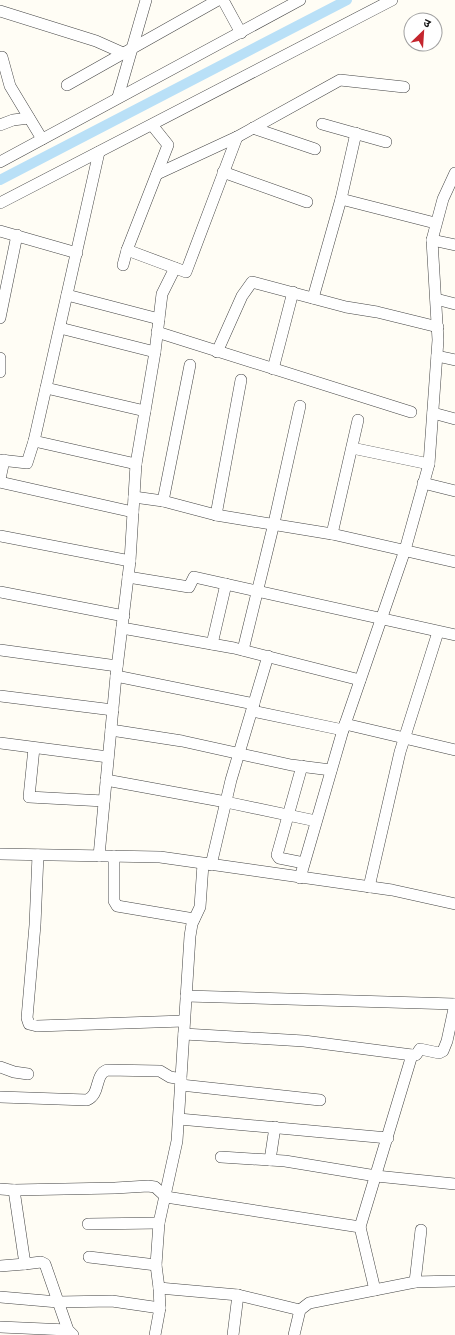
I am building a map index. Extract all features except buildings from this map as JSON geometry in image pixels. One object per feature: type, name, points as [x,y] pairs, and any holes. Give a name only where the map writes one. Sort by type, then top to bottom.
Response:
[{"type":"street","points":[[118,97],[127,51],[146,0]]},
{"type":"street","points":[[67,85],[218,0]]},
{"type":"street","points":[[222,0],[241,33]]},
{"type":"street","points":[[0,162],[300,0]]},
{"type":"street","points":[[0,203],[392,0]]},
{"type":"street","points":[[0,11],[127,51]]},
{"type":"street","points":[[2,57],[4,78],[42,139]]},
{"type":"street","points":[[157,174],[237,137],[340,80],[404,87]]},
{"type":"street","points":[[0,125],[13,120],[29,118]]},
{"type":"street","points":[[322,124],[386,142]]},
{"type":"street","points":[[123,265],[127,250],[168,145],[152,125]]},
{"type":"street","points":[[253,128],[315,150]]},
{"type":"street","points":[[313,298],[341,199],[356,133]]},
{"type":"street","points":[[127,250],[186,272],[237,137]]},
{"type":"street","points":[[99,152],[34,442],[27,463],[2,460],[0,481],[133,512]]},
{"type":"street","points":[[223,172],[307,202]]},
{"type":"street","points":[[300,878],[344,727],[405,550],[429,464],[438,327],[432,240],[435,223],[443,199],[455,173]]},
{"type":"street","points":[[341,199],[435,223]]},
{"type":"street","points":[[0,231],[77,253]]},
{"type":"street","points":[[0,318],[17,235]]},
{"type":"street","points":[[432,240],[455,245]]},
{"type":"street","points":[[99,856],[112,710],[130,561],[136,464],[155,352],[162,294],[175,268]]},
{"type":"street","points":[[217,352],[242,296],[252,282],[313,298],[438,327]]},
{"type":"street","points":[[273,369],[293,292]]},
{"type":"street","points":[[67,295],[159,318]]},
{"type":"street","points":[[436,299],[455,304]]},
{"type":"street","points":[[60,328],[155,352]]},
{"type":"street","points":[[157,332],[411,412]]},
{"type":"street","points":[[437,356],[455,360]]},
{"type":"street","points":[[0,358],[0,372]]},
{"type":"street","points":[[163,501],[190,365]]},
{"type":"street","points":[[216,515],[241,380]]},
{"type":"street","points":[[46,388],[145,411]]},
{"type":"street","points":[[243,650],[256,591],[274,523],[300,406]]},
{"type":"street","points":[[433,413],[455,418]]},
{"type":"street","points":[[332,534],[358,420]]},
{"type":"street","points":[[34,442],[136,464]]},
{"type":"street","points":[[352,448],[429,464]]},
{"type":"street","points":[[423,483],[455,491]]},
{"type":"street","points":[[134,497],[163,501],[216,515],[274,523],[332,534],[455,562]]},
{"type":"street","points":[[0,536],[130,561]]},
{"type":"street","points":[[128,577],[189,587],[194,577],[381,620],[455,635]]},
{"type":"street","points":[[212,644],[226,584]]},
{"type":"street","points":[[0,592],[124,616]]},
{"type":"street","points":[[122,628],[243,650],[360,680]]},
{"type":"street","points":[[369,887],[404,740],[438,632]]},
{"type":"street","points":[[0,650],[117,671],[253,707],[455,750]]},
{"type":"street","points":[[155,1335],[160,1308],[156,1265],[159,1223],[177,1141],[190,936],[194,919],[200,907],[207,864],[268,656]]},
{"type":"street","points":[[0,696],[112,710]]},
{"type":"street","points":[[111,730],[182,741],[302,766],[331,770]]},
{"type":"street","points":[[0,743],[108,757]]},
{"type":"street","points":[[34,748],[29,797],[104,801]]},
{"type":"street","points":[[302,766],[278,856],[304,862]]},
{"type":"street","points":[[106,780],[226,802],[316,821]]},
{"type":"street","points":[[0,854],[160,857],[392,890],[455,904]]},
{"type":"street","points":[[38,855],[35,925],[27,1018],[29,1024],[37,1026],[184,1021]]},
{"type":"street","points":[[114,856],[114,901],[117,906],[194,919]]},
{"type":"street","points":[[184,1034],[304,1041],[412,1055],[416,1055],[420,1049],[439,1053],[443,1052],[448,1041],[455,1004],[186,996]]},
{"type":"street","points":[[375,1290],[360,1227],[412,1055]]},
{"type":"street","points":[[0,1067],[14,1072],[28,1074]]},
{"type":"street","points":[[0,1097],[87,1100],[92,1098],[96,1093],[101,1075],[107,1070],[160,1071],[181,1082],[320,1100]]},
{"type":"street","points":[[179,1119],[388,1138]]},
{"type":"street","points":[[270,1160],[275,1127]]},
{"type":"street","points":[[221,1158],[286,1161],[376,1176],[455,1184]]},
{"type":"street","points":[[0,1189],[115,1188],[148,1186],[155,1188],[166,1196],[360,1227]]},
{"type":"street","points":[[14,1190],[25,1264]]},
{"type":"street","points":[[88,1224],[159,1223]]},
{"type":"street","points":[[414,1282],[421,1230]]},
{"type":"street","points":[[89,1257],[156,1265]]},
{"type":"street","points":[[0,1266],[41,1262],[45,1264],[70,1333],[0,1327]]},
{"type":"street","points":[[294,1335],[300,1310],[309,1303],[414,1282],[455,1281]]},
{"type":"street","points":[[159,1288],[238,1295],[300,1310]]},
{"type":"street","points":[[233,1335],[238,1295]]},
{"type":"street","points":[[0,1297],[58,1302],[117,1301],[160,1308]]},
{"type":"waterway","points":[[0,180],[347,0]]}]
